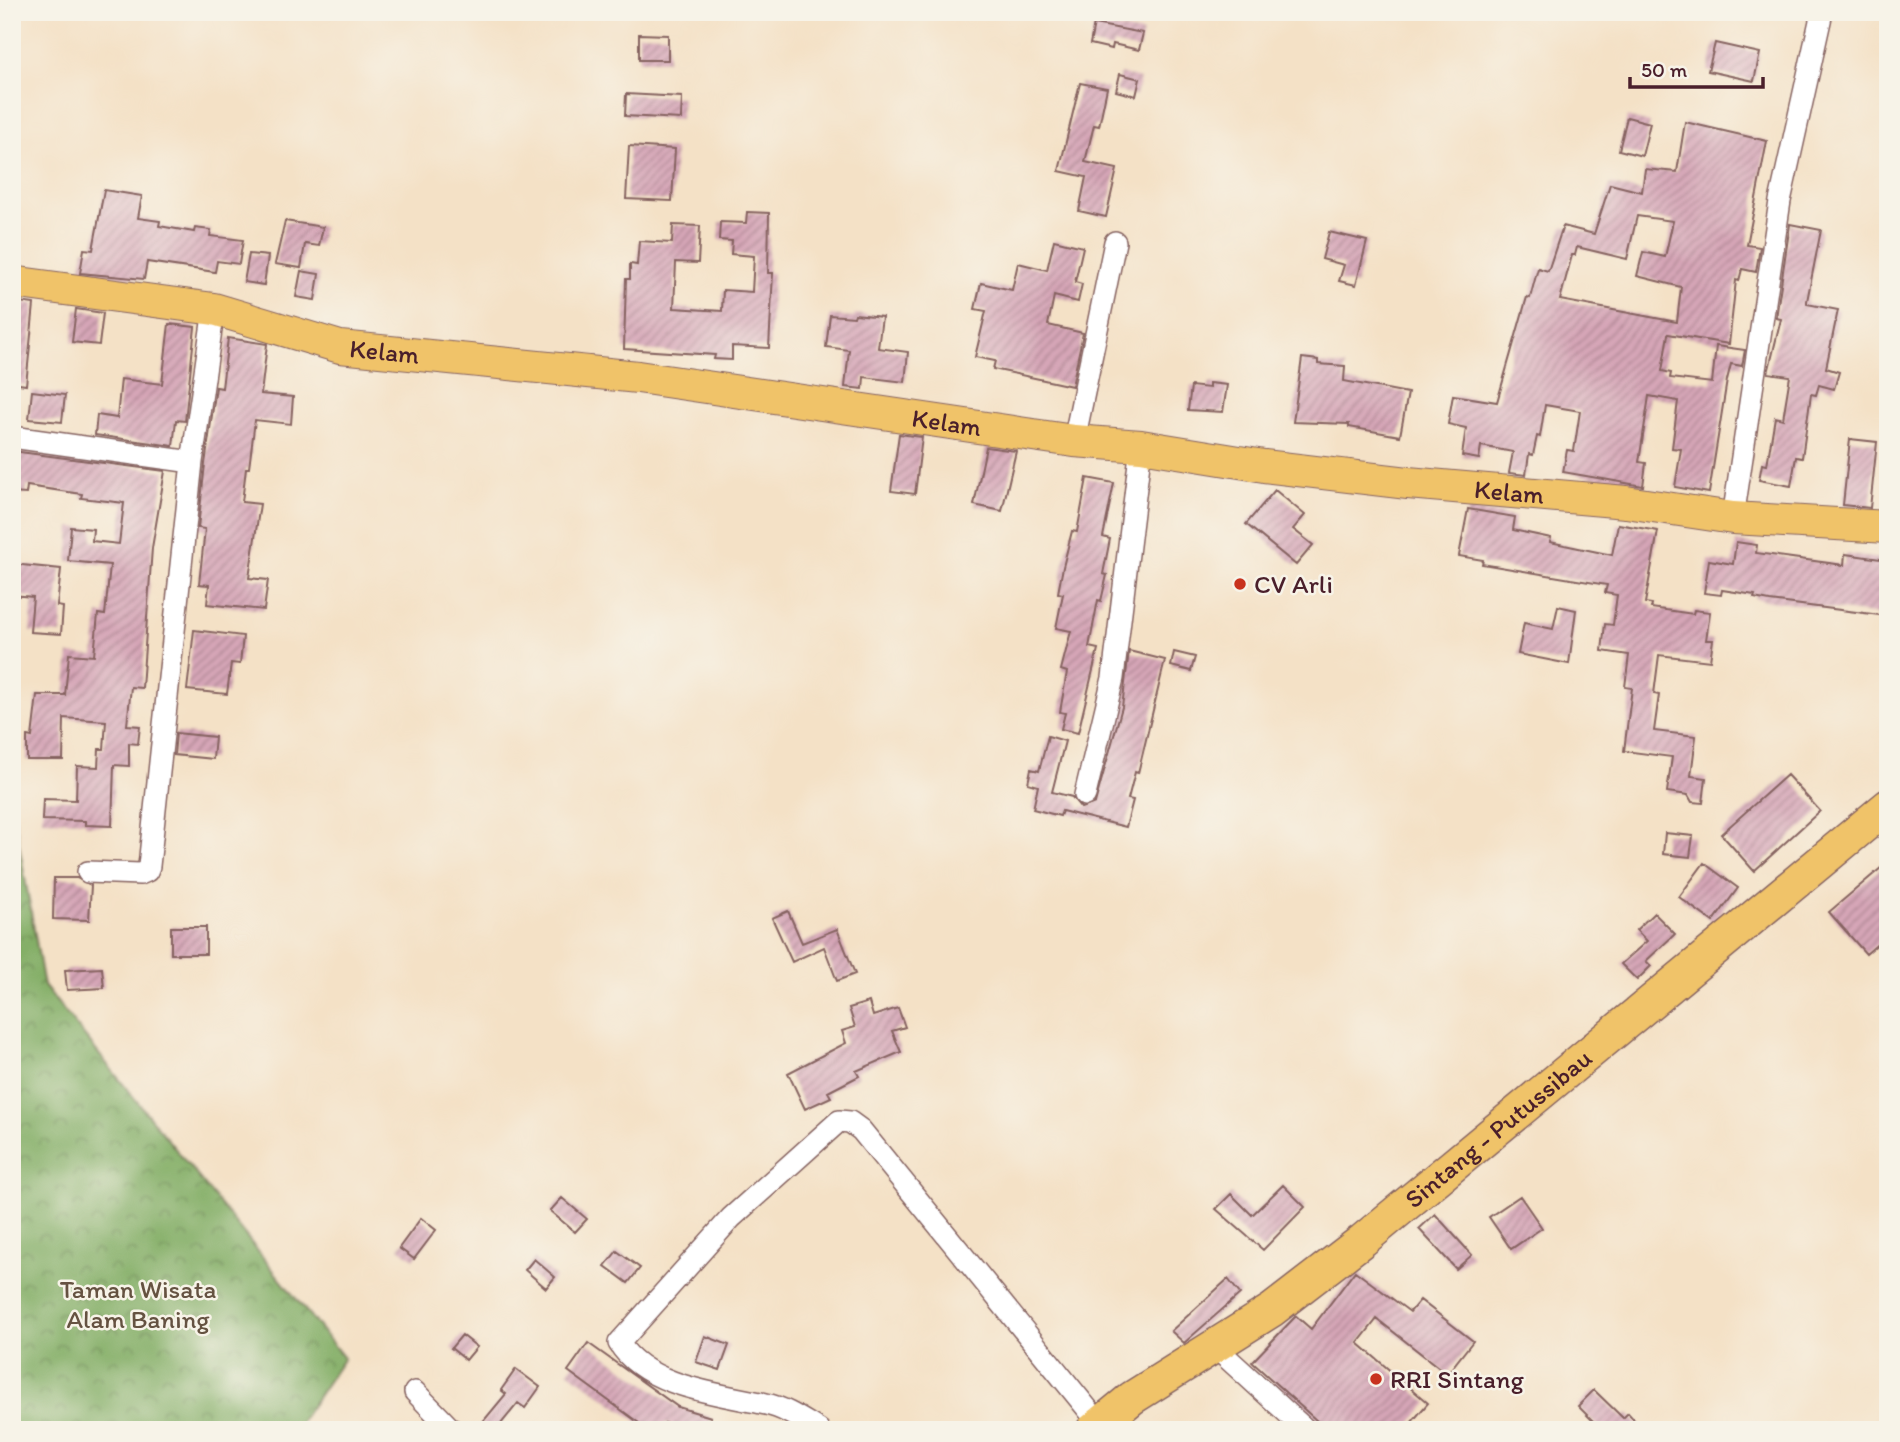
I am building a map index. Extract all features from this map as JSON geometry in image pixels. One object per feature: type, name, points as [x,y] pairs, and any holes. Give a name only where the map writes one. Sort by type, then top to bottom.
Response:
[{"type":"highway","name":"Sintang - Putussibau","points":[[1096,1426],[1272,1310],[1363,1240],[1888,806]]},
{"type":"main road","name":"Kelam","points":[[12,282],[214,309],[340,347],[638,377],[1074,441],[1141,446],[1264,466],[1408,483],[1626,502],[1732,518],[1888,527]]},
{"type":"street","points":[[1732,518],[1780,201],[1822,12]]},
{"type":"street","points":[[1074,441],[1115,242]]},
{"type":"street","points":[[88,872],[140,874],[147,872],[149,866],[192,462],[214,309]]},
{"type":"street","points":[[12,437],[192,462]]},
{"type":"street","points":[[1085,795],[1112,678],[1141,446]]},
{"type":"street","points":[[819,1430],[780,1408],[718,1396],[666,1380],[627,1354],[619,1343],[731,1218],[839,1121],[849,1122],[861,1130],[1096,1426]]},
{"type":"street","points":[[1214,1346],[1307,1430]]},
{"type":"street","points":[[415,1392],[452,1430]]},
{"type":"green space","name":"Taman Wisata Alam Baning","points":[[12,804],[44,986],[344,1358],[295,1430],[12,1430]]},
{"type":"building","points":[[1094,24],[1143,33],[1139,50],[1113,44],[1112,49],[1090,44]]},
{"type":"building","points":[[639,34],[668,35],[668,60],[639,60]]},
{"type":"building","points":[[1715,43],[1760,53],[1754,81],[1708,71]]},
{"type":"building","points":[[1120,74],[1140,79],[1136,96],[1116,91]]},
{"type":"building","points":[[1080,83],[1107,88],[1099,126],[1094,125],[1085,162],[1117,169],[1106,217],[1079,211],[1086,177],[1059,171]]},
{"type":"building","points":[[626,94],[682,97],[681,119],[625,116]]},
{"type":"building","points":[[1627,117],[1650,123],[1642,156],[1619,150]]},
{"type":"building","points":[[1685,122],[1767,141],[1747,245],[1760,247],[1756,272],[1742,269],[1739,281],[1736,280],[1729,344],[1668,334],[1662,371],[1671,373],[1670,378],[1712,383],[1716,346],[1745,350],[1742,366],[1731,364],[1709,493],[1675,487],[1681,449],[1672,448],[1678,401],[1649,396],[1639,462],[1646,463],[1643,486],[1563,472],[1567,450],[1574,451],[1580,411],[1545,405],[1540,437],[1537,436],[1533,455],[1529,454],[1526,475],[1509,473],[1513,452],[1481,446],[1479,459],[1462,456],[1466,428],[1448,424],[1453,395],[1497,402],[1527,297],[1530,298],[1538,268],[1548,271],[1563,226],[1594,234],[1610,184],[1642,192],[1645,169],[1677,172]],"holes":[[[1637,216],[1673,221],[1665,257],[1643,252],[1637,276],[1681,287],[1677,322],[1560,300],[1572,255],[1575,255],[1577,247],[1627,259]]]},
{"type":"building","points":[[629,146],[675,149],[672,201],[626,199]]},
{"type":"building","points":[[104,190],[142,196],[138,218],[160,221],[159,226],[194,232],[195,228],[211,230],[210,236],[243,240],[239,264],[217,261],[215,272],[147,262],[144,279],[80,273],[84,249],[93,250]]},
{"type":"building","points":[[747,212],[769,213],[768,273],[773,273],[769,348],[732,346],[732,360],[714,359],[715,355],[624,349],[626,279],[630,279],[630,264],[637,265],[639,241],[672,243],[673,225],[700,226],[698,263],[676,262],[674,308],[722,311],[723,290],[752,292],[754,256],[731,254],[732,241],[719,240],[720,222],[746,223]]},
{"type":"building","points":[[285,221],[323,227],[319,246],[305,244],[301,268],[275,264]]},
{"type":"building","points":[[1790,224],[1821,230],[1807,304],[1838,310],[1826,368],[1839,372],[1834,389],[1819,385],[1816,395],[1811,394],[1802,458],[1796,457],[1791,486],[1759,480],[1762,464],[1767,465],[1775,417],[1783,419],[1790,376],[1768,373],[1781,319],[1776,318]]},
{"type":"building","points":[[1329,232],[1367,241],[1356,285],[1339,281],[1344,265],[1322,259]]},
{"type":"building","points":[[1054,240],[1083,247],[1075,282],[1082,284],[1078,302],[1054,296],[1048,325],[1083,333],[1072,386],[993,369],[995,361],[975,357],[986,311],[975,309],[981,283],[1012,290],[1018,263],[1047,270]]},
{"type":"building","points":[[249,254],[268,256],[264,285],[244,282]]},
{"type":"building","points":[[301,271],[319,274],[315,300],[296,297]]},
{"type":"building","points":[[12,301],[34,304],[26,385],[12,383]]},
{"type":"building","points":[[76,309],[103,313],[99,345],[72,342]]},
{"type":"building","points":[[855,314],[882,317],[878,348],[908,352],[905,382],[864,377],[863,389],[845,387],[849,350],[826,347],[830,315],[854,317]]},
{"type":"building","points":[[169,324],[195,327],[185,421],[176,420],[173,446],[95,435],[97,415],[117,418],[121,379],[162,384]]},
{"type":"building","points":[[228,338],[267,344],[261,394],[293,397],[291,424],[255,420],[249,468],[246,468],[242,502],[260,504],[249,578],[268,580],[264,610],[207,604],[209,585],[199,584],[205,529],[198,528],[205,464],[216,387],[222,388]]},
{"type":"building","points":[[1302,358],[1318,360],[1318,364],[1345,366],[1344,381],[1408,393],[1400,436],[1349,427],[1349,424],[1293,422]]},
{"type":"building","points":[[1209,383],[1227,385],[1223,412],[1188,410],[1191,386],[1209,388]]},
{"type":"building","points":[[32,391],[65,395],[62,422],[29,419]]},
{"type":"building","points":[[899,434],[922,437],[915,494],[891,491]]},
{"type":"building","points":[[1850,439],[1877,442],[1870,508],[1843,505]]},
{"type":"building","points":[[986,447],[1016,451],[1002,511],[974,505]]},
{"type":"building","points":[[12,451],[165,471],[152,548],[142,688],[131,687],[127,725],[140,726],[138,744],[129,743],[129,766],[114,765],[112,826],[85,825],[85,821],[42,820],[43,799],[76,800],[77,766],[98,767],[99,749],[104,749],[106,721],[64,718],[63,760],[27,760],[27,736],[32,737],[37,695],[65,695],[69,654],[94,656],[98,614],[105,615],[110,565],[68,561],[71,527],[93,529],[92,541],[119,544],[124,503],[81,498],[82,494],[27,486],[26,494],[12,493]]},
{"type":"building","points":[[1087,478],[1114,483],[1103,537],[1110,539],[1103,574],[1107,575],[1101,601],[1098,600],[1089,647],[1098,649],[1078,733],[1061,729],[1065,713],[1060,712],[1067,672],[1061,670],[1071,631],[1056,628],[1063,594],[1058,593],[1063,567],[1072,531],[1077,532]]},
{"type":"building","points":[[1275,490],[1305,515],[1293,529],[1313,545],[1296,565],[1246,524]]},
{"type":"building","points":[[1468,509],[1515,517],[1513,530],[1551,538],[1550,542],[1612,555],[1618,524],[1658,531],[1645,603],[1652,604],[1651,608],[1693,614],[1694,610],[1710,612],[1706,640],[1713,640],[1710,661],[1659,655],[1654,694],[1659,695],[1654,731],[1696,736],[1691,776],[1706,778],[1703,803],[1692,802],[1688,795],[1667,792],[1672,757],[1624,751],[1632,688],[1625,687],[1629,655],[1602,651],[1605,624],[1613,625],[1617,595],[1605,593],[1607,585],[1482,564],[1483,560],[1459,556]]},
{"type":"building","points":[[1736,542],[1757,545],[1756,553],[1844,565],[1845,554],[1888,560],[1888,616],[1770,601],[1754,598],[1755,595],[1722,590],[1721,595],[1704,593],[1709,560],[1733,564]]},
{"type":"building","points":[[12,564],[61,569],[57,606],[63,607],[61,634],[30,632],[33,597],[12,595]]},
{"type":"building","points":[[1558,606],[1576,610],[1569,664],[1518,654],[1524,623],[1553,629]]},
{"type":"building","points":[[194,630],[243,636],[240,664],[231,663],[227,694],[187,690]]},
{"type":"building","points":[[1129,651],[1165,660],[1138,773],[1135,772],[1128,799],[1133,800],[1126,827],[1062,811],[1060,816],[1033,809],[1038,786],[1028,783],[1031,769],[1039,771],[1048,736],[1065,741],[1052,792],[1072,797],[1081,808],[1095,803],[1122,707]]},
{"type":"building","points":[[1174,652],[1195,657],[1191,671],[1171,666]]},
{"type":"building","points":[[176,733],[215,737],[213,759],[174,755]]},
{"type":"building","points":[[1787,775],[1820,811],[1754,871],[1721,834]]},
{"type":"building","points":[[1665,833],[1693,836],[1690,857],[1663,854]]},
{"type":"building","points":[[1888,862],[1888,935],[1866,954],[1829,912]]},
{"type":"building","points":[[1704,863],[1738,888],[1713,922],[1679,897]]},
{"type":"building","points":[[54,878],[77,878],[91,885],[89,920],[53,919]]},
{"type":"building","points":[[788,911],[802,943],[837,929],[855,974],[837,981],[824,947],[792,962],[772,918]]},
{"type":"building","points":[[1654,913],[1675,934],[1646,961],[1651,966],[1637,980],[1621,964],[1647,941],[1636,930]]},
{"type":"building","points":[[171,927],[206,927],[206,954],[171,954]]},
{"type":"building","points":[[102,968],[104,988],[67,990],[65,970]]},
{"type":"building","points":[[869,1002],[873,1016],[898,1008],[905,1027],[892,1031],[901,1052],[856,1071],[859,1076],[828,1092],[831,1097],[805,1109],[788,1073],[846,1043],[842,1031],[855,1027],[849,1008]]},
{"type":"building","points":[[1283,1185],[1305,1207],[1263,1250],[1216,1209],[1231,1194],[1252,1215]]},
{"type":"building","points":[[1520,1196],[1542,1228],[1511,1249],[1489,1217]]},
{"type":"building","points":[[562,1198],[587,1219],[575,1232],[550,1211]]},
{"type":"building","points":[[1435,1214],[1472,1255],[1456,1269],[1419,1229]]},
{"type":"building","points":[[421,1218],[436,1230],[414,1259],[399,1248]]},
{"type":"building","points":[[617,1251],[640,1268],[628,1283],[605,1266]]},
{"type":"building","points":[[534,1259],[555,1277],[546,1288],[525,1270]]},
{"type":"building","points":[[1355,1271],[1410,1312],[1420,1300],[1473,1341],[1447,1374],[1377,1319],[1358,1343],[1428,1403],[1405,1430],[1327,1430],[1252,1362],[1296,1316],[1311,1329]]},
{"type":"building","points":[[1228,1279],[1240,1294],[1184,1343],[1171,1331]]},
{"type":"building","points":[[462,1335],[477,1347],[466,1360],[451,1348]]},
{"type":"building","points":[[705,1336],[729,1345],[720,1370],[696,1362]]},
{"type":"building","points":[[588,1343],[678,1407],[711,1417],[707,1430],[686,1430],[665,1423],[661,1430],[635,1430],[639,1423],[568,1371]]},
{"type":"building","points":[[516,1369],[540,1387],[525,1408],[518,1403],[496,1430],[476,1430],[506,1394],[501,1390]]},
{"type":"building","points":[[1594,1390],[1623,1418],[1628,1413],[1643,1430],[1602,1430],[1578,1406]]},
{"type":"place","name":"CV Arli","points":[[1240,584]]},
{"type":"place","name":"RRI Sintang","points":[[1376,1379]]}]
